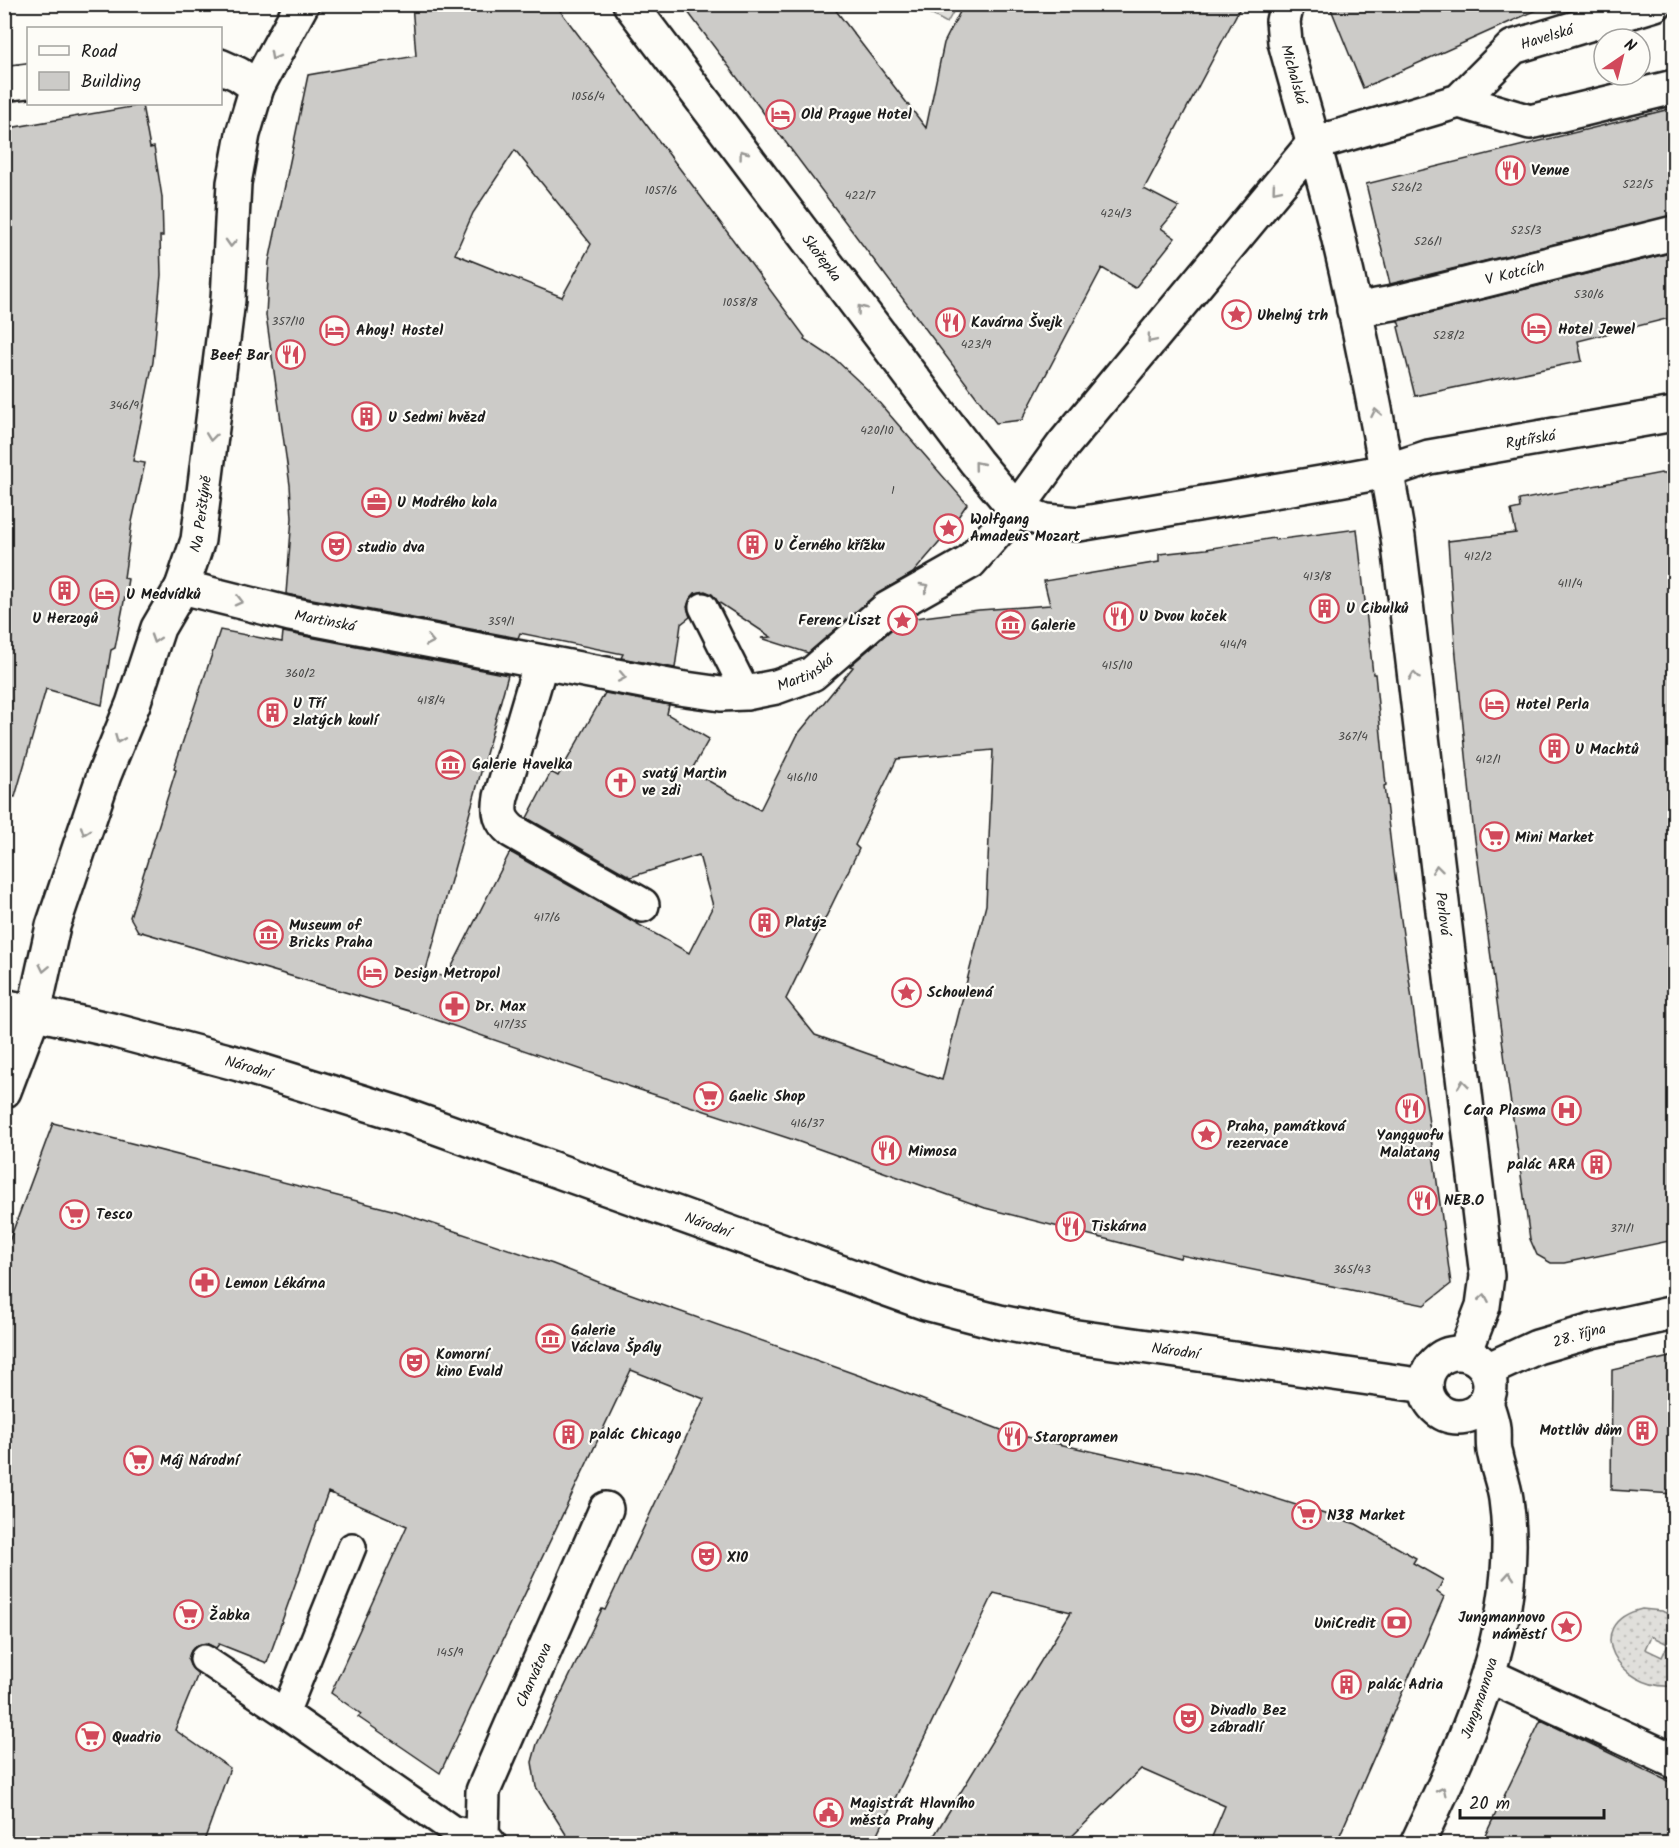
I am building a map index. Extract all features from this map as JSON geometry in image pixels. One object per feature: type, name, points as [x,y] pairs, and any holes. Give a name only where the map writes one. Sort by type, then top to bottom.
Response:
[{"type":"street","name":"Na Perštýně","points":[[4,1091],[19,1009],[53,926],[104,775],[134,704],[158,628],[183,587],[198,540],[228,300],[234,183],[243,134],[257,87],[303,4]]},
{"type":"street","name":"Skořepka","points":[[630,4],[968,452],[1016,510]]},
{"type":"street","name":"Michalská","points":[[1287,4],[1283,21],[1285,42],[1313,144]]},
{"type":"street","name":"Havelská","points":[[1313,144],[1459,101],[1513,47],[1655,4]]},
{"type":"street","points":[[222,67],[238,74],[257,87]]},
{"type":"street","points":[[4,84],[27,81]]},
{"type":"street","points":[[1459,101],[1530,122],[1674,87]]},
{"type":"street","points":[[1313,144],[1334,219],[1387,471],[1079,524],[1046,521],[1016,510],[1064,444],[1313,144]]},
{"type":"street","name":"V Kotcích","points":[[1354,310],[1393,303],[1674,233]]},
{"type":"street","name":"Rytířská","points":[[1387,471],[1429,457],[1674,414]]},
{"type":"street","name":"Perlová","points":[[1387,471],[1398,537],[1486,1276],[1479,1375]]},
{"type":"street","name":"Martinská","points":[[183,587],[290,614],[541,662],[700,691],[722,694],[746,693],[776,687],[812,674],[887,609],[970,562],[1016,510]]},
{"type":"street","points":[[541,662],[501,797],[499,811],[503,823],[512,831],[642,905]]},
{"type":"street","name":"Národní","points":[[19,1009],[112,1030],[239,1064],[398,1113],[926,1304],[1070,1336],[1426,1386]]},
{"type":"street","name":"28. října","points":[[1479,1375],[1537,1347],[1592,1331],[1674,1313]]},
{"type":"street","points":[[1455,1353],[1479,1375],[1478,1411],[1458,1418],[1447,1416],[1431,1403],[1426,1386],[1430,1369],[1445,1355],[1455,1353]]},
{"type":"street","name":"Jungmannova","points":[[1417,1844],[1461,1750],[1488,1675],[1508,1589],[1510,1565],[1506,1496],[1494,1453],[1493,1425],[1479,1375]]},
{"type":"street","name":"Charvátova","points":[[485,1840],[483,1791],[606,1509]]},
{"type":"street","points":[[1488,1675],[1674,1761]]},
{"type":"lane","points":[[703,607],[746,693]]},
{"type":"lane","points":[[285,1713],[352,1546]]},
{"type":"lane","points":[[204,1659],[453,1830],[485,1840]]},
{"type":"shaded area","points":[[914,5],[957,5],[947,23]]},
{"type":"shaded area","points":[[1642,1609],[1662,1611],[1674,1617],[1674,1684],[1672,1686],[1653,1684],[1637,1678],[1623,1667],[1614,1655],[1610,1641],[1613,1628],[1623,1617]],"holes":[[[1651,1636],[1668,1644],[1662,1657],[1645,1649]]]},
{"type":"building","points":[[412,4],[555,4],[702,198],[805,337],[804,339],[836,360],[869,391],[967,504],[945,536],[913,573],[875,595],[808,653],[761,638],[771,637],[718,602],[712,594],[705,591],[695,593],[687,607],[690,617],[681,624],[675,668],[621,658],[623,654],[520,633],[518,638],[286,594],[292,518],[290,485],[266,315],[269,262],[308,75],[416,56]],"holes":[[[515,150],[591,244],[562,297],[455,254],[473,213]]]},
{"type":"building","points":[[682,4],[831,4],[926,128],[944,43],[964,4],[1242,4],[1144,189],[1179,207],[1161,228],[1175,238],[1135,288],[1102,268],[1022,420],[996,423]]},
{"type":"building","points":[[1329,4],[1550,4],[1363,88]]},
{"type":"building","points":[[142,105],[150,148],[154,147],[162,197],[163,236],[160,236],[161,275],[153,362],[133,461],[145,463],[132,522],[124,578],[128,579],[115,648],[111,650],[102,705],[46,689],[15,797],[4,796],[4,129]]},
{"type":"building","points":[[1674,108],[1674,215],[1390,284],[1366,184]]},
{"type":"building","points":[[1674,252],[1674,317],[1578,341],[1582,361],[1415,396],[1398,321]]},
{"type":"building","points":[[1661,473],[1674,473],[1674,1240],[1564,1263],[1551,1263],[1537,1255],[1530,1239],[1473,825],[1455,645],[1448,541],[1516,533],[1511,510],[1520,508],[1519,500]]},
{"type":"building","points":[[1357,529],[1373,674],[1375,674],[1392,854],[1451,1284],[1424,1305],[1181,1255],[1180,1258],[985,1208],[791,1139],[416,1013],[138,931],[130,917],[176,770],[174,768],[220,630],[282,642],[283,632],[508,675],[426,970],[446,978],[510,852],[689,953],[713,906],[699,855],[631,877],[527,818],[551,772],[558,776],[605,693],[669,705],[667,714],[709,739],[691,771],[760,810],[798,734],[853,667],[850,666],[898,624],[907,619],[979,610],[1050,605],[1044,581],[1159,562],[1159,554],[1274,538],[1275,540]],"holes":[[[993,750],[986,905],[942,1080],[815,1035],[786,999],[859,849],[855,845],[897,759]]]},
{"type":"building","points":[[53,1123],[392,1210],[553,1264],[866,1378],[1009,1433],[1192,1472],[1356,1524],[1416,1558],[1413,1563],[1443,1580],[1437,1592],[1444,1597],[1336,1844],[1209,1844],[1225,1806],[1141,1769],[1064,1844],[929,1844],[1071,1612],[994,1593],[873,1844],[572,1844],[536,1787],[532,1762],[537,1744],[602,1609],[605,1610],[704,1399],[631,1370],[440,1773],[358,1717],[361,1714],[331,1693],[407,1526],[328,1492],[267,1663],[219,1644],[216,1648],[206,1643],[198,1645],[191,1651],[188,1659],[198,1674],[175,1730],[230,1768],[203,1844],[4,1844],[4,1255]]},
{"type":"building","name":"Mottlův dům","points":[[1674,1356],[1674,1494],[1611,1490],[1612,1370]]},
{"type":"building","points":[[1541,1720],[1674,1784],[1674,1823],[1665,1844],[1481,1844]]},
{"type":"place","name":"Old Prague Hotel","points":[[780,114]]},
{"type":"place","name":"Venue","points":[[1510,170]]},
{"type":"place","name":"Uhelný trh","points":[[1236,315]]},
{"type":"place","name":"Kavárna Švejk","points":[[950,322]]},
{"type":"place","name":"Hotel Jewel","points":[[1537,329]]},
{"type":"place","name":"Ahoy! Hostel","points":[[335,330]]},
{"type":"place","name":"Beef Bar","points":[[290,355]]},
{"type":"place","name":"U Sedmi hvězd","points":[[367,417]]},
{"type":"place","name":"U Modrého kola","points":[[376,502]]},
{"type":"place","name":"Wolfgang Amadeus Mozart","points":[[949,528]]},
{"type":"place","name":"U Černého křížku","points":[[753,545]]},
{"type":"place","name":"studio dva","points":[[336,547]]},
{"type":"place","name":"U Herzogů","points":[[65,591]]},
{"type":"place","name":"U Medvídků","points":[[105,594]]},
{"type":"place","name":"U Cibulků","points":[[1325,608]]},
{"type":"place","name":"U Dvou koček","points":[[1118,616]]},
{"type":"place","name":"Ferenc Liszt","points":[[902,620]]},
{"type":"place","name":"Galerie","points":[[1010,625]]},
{"type":"place","name":"Hotel Perla","points":[[1495,704]]},
{"type":"place","name":"U Tří zlatých koulí","points":[[272,712]]},
{"type":"place","name":"U Machtů","points":[[1554,749]]},
{"type":"place","name":"Galerie Havelka","points":[[451,764]]},
{"type":"place","name":"svatý Martin ve zdi","points":[[621,782]]},
{"type":"place","name":"Mini Market","points":[[1494,837]]},
{"type":"place","name":"Platýz","points":[[764,922]]},
{"type":"place","name":"Museum of Bricks Praha","points":[[268,934]]},
{"type":"place","name":"Design Metropol","points":[[373,973]]},
{"type":"place","name":"Schoulená","points":[[906,992]]},
{"type":"place","name":"Dr. Max","points":[[454,1006]]},
{"type":"place","name":"Gaelic Shop","points":[[708,1096]]},
{"type":"place","name":"Yangguofu Malatang","points":[[1410,1108]]},
{"type":"place","name":"Cara Plasma","points":[[1567,1110]]},
{"type":"place","name":"Praha, památková rezervace","points":[[1206,1135]]},
{"type":"place","name":"Mimosa","points":[[887,1151]]},
{"type":"place","name":"palác ARA","points":[[1597,1164]]},
{"type":"place","name":"NEB.O","points":[[1423,1200]]},
{"type":"place","name":"Tesco","points":[[75,1214]]},
{"type":"place","name":"Tiskárna","points":[[1070,1226]]},
{"type":"place","name":"Lemon Lékárna","points":[[204,1283]]},
{"type":"place","name":"Galerie Václava Špály","points":[[550,1339]]},
{"type":"place","name":"Komorní kino Evald","points":[[415,1363]]},
{"type":"place","name":"Mottlův dům","points":[[1643,1430]]},
{"type":"place","name":"palác Chicago","points":[[569,1434]]},
{"type":"place","name":"Staropramen","points":[[1013,1437]]},
{"type":"place","name":"Máj Národní","points":[[139,1460]]},
{"type":"place","name":"N38 Market","points":[[1306,1515]]},
{"type":"place","name":"X10","points":[[706,1557]]},
{"type":"place","name":"Žabka","points":[[188,1615]]},
{"type":"place","name":"UniCredit","points":[[1397,1623]]},
{"type":"place","name":"Jungmannovo náměstí","points":[[1566,1626]]},
{"type":"place","name":"palác Adria","points":[[1347,1684]]},
{"type":"place","name":"Divadlo Bez zábradlí","points":[[1189,1719]]},
{"type":"place","name":"Quadrio","points":[[91,1737]]},
{"type":"place","name":"Magistrát Hlavního města Prahy","points":[[829,1812]]}]
